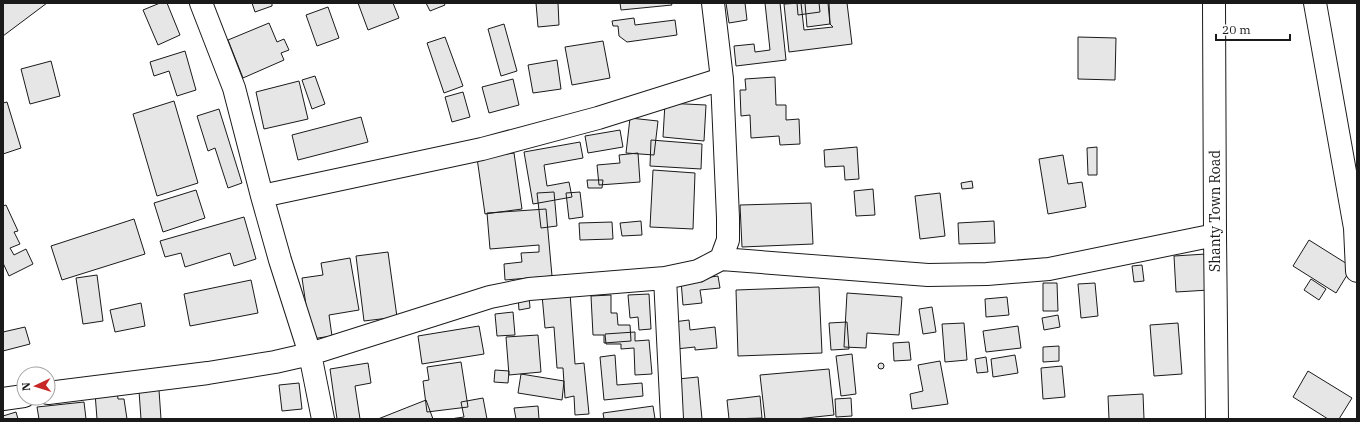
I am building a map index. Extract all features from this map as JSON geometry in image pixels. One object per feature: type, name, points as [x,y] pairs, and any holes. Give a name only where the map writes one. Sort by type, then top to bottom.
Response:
[{"type":"street","points":[[201,3],[234,88],[282,268],[310,354],[323,419]]},
{"type":"street","points":[[713,3],[722,79],[728,218],[728,240],[721,259]]},
{"type":"street","name":"Shanty Town Road","points":[[1214,3],[1215,235],[1218,419]]},
{"type":"street","points":[[1315,3],[1350,160],[1356,227],[1357,271]]},
{"type":"street","points":[[262,196],[482,149],[598,118],[722,79]]},
{"type":"street","points":[[56,392],[208,373],[275,362],[310,354],[490,297],[529,289],[665,278],[698,271],[721,259],[928,275],[987,274],[1049,269],[1215,235]]},
{"type":"street","points":[[665,278],[672,419]]},
{"type":"street","points":[[3,399],[16,397]]},
{"type":"building","points":[[3,3],[47,3],[3,36]]},
{"type":"building","points":[[160,3],[167,3],[180,35],[158,45],[143,10]]},
{"type":"building","points":[[252,3],[272,3],[272,6],[255,12]]},
{"type":"building","points":[[358,3],[393,3],[399,18],[368,30]]},
{"type":"building","points":[[426,3],[444,3],[445,5],[430,11]]},
{"type":"building","points":[[536,3],[558,3],[559,25],[538,27]]},
{"type":"building","points":[[620,3],[671,3],[672,5],[621,10]]},
{"type":"building","points":[[726,3],[745,3],[747,20],[729,23]]},
{"type":"building","points":[[765,3],[780,3],[786,60],[736,66],[734,46],[754,44],[755,52],[770,50]]},
{"type":"building","points":[[797,3],[819,3],[820,12],[798,15]]},
{"type":"building","points":[[801,3],[804,30],[833,27],[830,24],[829,3],[847,3],[852,44],[789,52],[784,4]]},
{"type":"building","points":[[805,3],[828,3],[830,24],[807,27]]},
{"type":"building","points":[[328,7],[339,38],[317,46],[306,15]]},
{"type":"building","points":[[634,18],[635,25],[675,20],[677,35],[627,42],[619,36],[618,26],[613,26],[612,21]]},
{"type":"building","points":[[269,23],[277,42],[284,39],[289,50],[281,53],[284,60],[243,78],[228,40]]},
{"type":"building","points":[[504,24],[517,71],[501,76],[488,29]]},
{"type":"building","points":[[445,37],[463,86],[444,93],[427,43]]},
{"type":"building","points":[[1078,37],[1116,38],[1115,80],[1078,79]]},
{"type":"building","points":[[603,41],[610,78],[572,85],[565,47]]},
{"type":"building","points":[[185,51],[196,90],[177,96],[169,71],[154,76],[150,62]]},
{"type":"building","points":[[557,60],[561,89],[533,93],[528,65]]},
{"type":"building","points":[[51,61],[60,96],[30,104],[21,69]]},
{"type":"building","points":[[315,76],[325,104],[312,109],[302,80]]},
{"type":"building","points":[[775,77],[776,105],[786,105],[786,120],[799,119],[800,144],[780,145],[779,136],[751,138],[750,115],[741,116],[740,90],[746,90],[745,79]]},
{"type":"building","points":[[513,79],[519,105],[489,113],[482,87]]},
{"type":"building","points":[[299,81],[308,119],[264,129],[256,92]]},
{"type":"building","points":[[463,92],[470,117],[452,122],[445,97]]},
{"type":"building","points":[[174,101],[198,183],[157,196],[133,114]]},
{"type":"building","points":[[7,102],[21,148],[3,154],[3,103]]},
{"type":"building","points":[[665,103],[706,105],[704,141],[663,137]]},
{"type":"building","points":[[219,109],[242,183],[228,188],[215,148],[208,151],[197,116]]},
{"type":"building","points":[[361,117],[368,142],[298,160],[292,135]]},
{"type":"building","points":[[630,118],[658,121],[654,155],[626,153]]},
{"type":"building","points":[[620,130],[623,147],[588,153],[585,136]]},
{"type":"building","points":[[651,140],[702,144],[701,169],[650,166]]},
{"type":"building","points":[[580,142],[583,158],[544,165],[547,186],[569,182],[572,197],[533,204],[524,152]]},
{"type":"building","points":[[857,147],[859,179],[845,180],[844,166],[825,167],[824,150]]},
{"type":"building","points":[[1097,147],[1097,175],[1088,175],[1087,148]]},
{"type":"building","points":[[514,153],[522,209],[485,214],[477,158]]},
{"type":"building","points":[[638,153],[640,182],[599,185],[597,165],[620,163],[619,155]]},
{"type":"building","points":[[1063,155],[1068,184],[1082,182],[1086,207],[1048,214],[1039,159]]},
{"type":"building","points":[[653,170],[695,173],[693,229],[650,227]]},
{"type":"building","points":[[587,180],[603,180],[602,188],[588,188]]},
{"type":"building","points":[[972,181],[973,188],[962,189],[961,183]]},
{"type":"building","points":[[873,189],[875,215],[856,216],[854,191]]},
{"type":"building","points":[[196,190],[205,218],[163,232],[154,203]]},
{"type":"building","points":[[554,192],[557,226],[541,228],[537,193]]},
{"type":"building","points":[[580,192],[583,217],[569,219],[566,193]]},
{"type":"building","points":[[940,193],[945,236],[920,239],[915,196]]},
{"type":"building","points":[[811,203],[813,244],[742,247],[740,205]]},
{"type":"building","points":[[6,205],[18,231],[14,232],[20,244],[10,248],[14,255],[26,249],[33,264],[9,276],[3,263],[3,206]]},
{"type":"building","points":[[546,209],[552,276],[505,280],[504,264],[522,262],[521,253],[539,252],[539,245],[490,249],[487,213]]},
{"type":"building","points":[[244,217],[256,259],[234,266],[230,253],[185,267],[181,253],[165,257],[160,241]]},
{"type":"building","points":[[134,219],[145,254],[62,280],[51,246]]},
{"type":"building","points":[[641,221],[642,235],[622,236],[620,223]]},
{"type":"building","points":[[994,221],[995,243],[959,244],[958,223]]},
{"type":"building","points":[[612,222],[613,239],[580,240],[579,223]]},
{"type":"building","points":[[1309,240],[1352,267],[1336,293],[1293,266]]},
{"type":"building","points":[[388,252],[397,317],[364,321],[356,256]]},
{"type":"building","points":[[1206,254],[1209,290],[1176,292],[1174,256]]},
{"type":"building","points":[[350,258],[359,310],[329,315],[332,336],[311,339],[302,278],[323,275],[321,263]]},
{"type":"building","points":[[1142,265],[1144,281],[1134,282],[1132,266]]},
{"type":"building","points":[[97,275],[103,321],[83,324],[76,278]]},
{"type":"building","points":[[718,276],[720,288],[700,290],[702,303],[683,305],[681,281]]},
{"type":"building","points":[[1311,279],[1326,289],[1319,300],[1304,290]]},
{"type":"building","points":[[251,280],[258,313],[190,326],[184,294]]},
{"type":"building","points":[[1043,283],[1057,283],[1058,311],[1043,311]]},
{"type":"building","points":[[1095,283],[1098,316],[1081,318],[1078,284]]},
{"type":"building","points":[[819,287],[822,353],[738,356],[736,290]]},
{"type":"building","points":[[570,293],[575,364],[584,363],[589,414],[575,415],[574,396],[565,398],[563,368],[557,368],[554,327],[545,328],[542,295]]},
{"type":"building","points":[[847,293],[902,297],[899,335],[867,333],[866,348],[844,347]]},
{"type":"building","points":[[649,294],[651,329],[639,330],[638,317],[630,318],[628,295]]},
{"type":"building","points":[[611,295],[611,313],[617,313],[618,325],[630,325],[631,341],[604,343],[604,335],[593,335],[591,296]]},
{"type":"building","points":[[529,296],[530,308],[519,310],[518,297]]},
{"type":"building","points":[[1007,297],[1009,315],[986,317],[985,299]]},
{"type":"building","points":[[141,303],[145,326],[115,332],[110,310]]},
{"type":"building","points":[[932,307],[936,332],[923,334],[919,309]]},
{"type":"building","points":[[513,312],[515,335],[497,336],[495,314]]},
{"type":"building","points":[[1058,315],[1060,327],[1044,330],[1042,318]]},
{"type":"building","points":[[689,320],[690,330],[715,327],[717,348],[695,350],[695,347],[676,349],[673,322]]},
{"type":"building","points":[[847,322],[849,349],[831,350],[829,323]]},
{"type":"building","points":[[964,323],[967,360],[945,362],[942,324]]},
{"type":"building","points":[[1178,323],[1182,374],[1154,376],[1150,325]]},
{"type":"building","points":[[479,326],[484,354],[422,364],[418,336]]},
{"type":"building","points":[[1018,326],[1021,348],[986,352],[983,331]]},
{"type":"building","points":[[25,327],[30,344],[3,351],[3,332]]},
{"type":"building","points":[[635,332],[635,341],[649,340],[652,374],[635,375],[634,348],[621,349],[621,344],[606,344],[605,334]]},
{"type":"building","points":[[538,335],[541,372],[509,375],[506,337]]},
{"type":"building","points":[[909,342],[911,360],[894,361],[893,343]]},
{"type":"building","points":[[1059,346],[1059,361],[1043,362],[1043,347]]},
{"type":"building","points":[[852,354],[856,394],[841,396],[836,356]]},
{"type":"building","points":[[615,355],[617,385],[642,383],[643,396],[604,400],[600,357]]},
{"type":"building","points":[[1015,355],[1018,373],[993,377],[991,359]]},
{"type":"building","points":[[986,357],[988,372],[977,373],[975,359]]},
{"type":"building","points":[[940,361],[948,404],[912,409],[910,394],[923,391],[918,365]]},
{"type":"building","points":[[461,362],[468,407],[427,412],[423,381],[429,380],[427,367]]},
{"type":"building","points":[[368,363],[371,383],[355,386],[360,419],[337,419],[330,369]]},
{"type":"building","points":[[881,363],[884,366],[881,369],[878,366]]},
{"type":"building","points":[[1062,366],[1065,397],[1043,399],[1041,368]]},
{"type":"building","points":[[829,369],[834,415],[796,419],[765,419],[760,375]]},
{"type":"building","points":[[495,370],[509,371],[508,383],[494,382]]},
{"type":"building","points":[[1308,371],[1352,398],[1339,419],[1328,419],[1293,397]]},
{"type":"building","points":[[521,374],[564,381],[562,400],[518,393]]},
{"type":"building","points":[[698,377],[702,419],[682,419],[678,379]]},
{"type":"building","points":[[299,383],[302,409],[282,411],[279,385]]},
{"type":"building","points":[[159,390],[161,419],[141,419],[139,391]]},
{"type":"building","points":[[117,391],[118,399],[124,399],[127,419],[97,419],[95,393]]},
{"type":"building","points":[[1143,394],[1144,419],[1109,419],[1108,396]]},
{"type":"building","points":[[760,396],[762,418],[729,419],[727,400]]},
{"type":"building","points":[[483,398],[487,419],[450,419],[464,417],[461,402]]},
{"type":"building","points":[[851,398],[852,416],[836,417],[835,399]]},
{"type":"building","points":[[426,400],[433,419],[378,419]]},
{"type":"building","points":[[84,402],[86,419],[39,419],[37,407]]},
{"type":"building","points":[[538,406],[539,419],[516,419],[514,408]]},
{"type":"building","points":[[653,406],[655,419],[604,419],[603,413]]},
{"type":"building","points":[[16,412],[18,419],[3,419],[3,416]]}]
